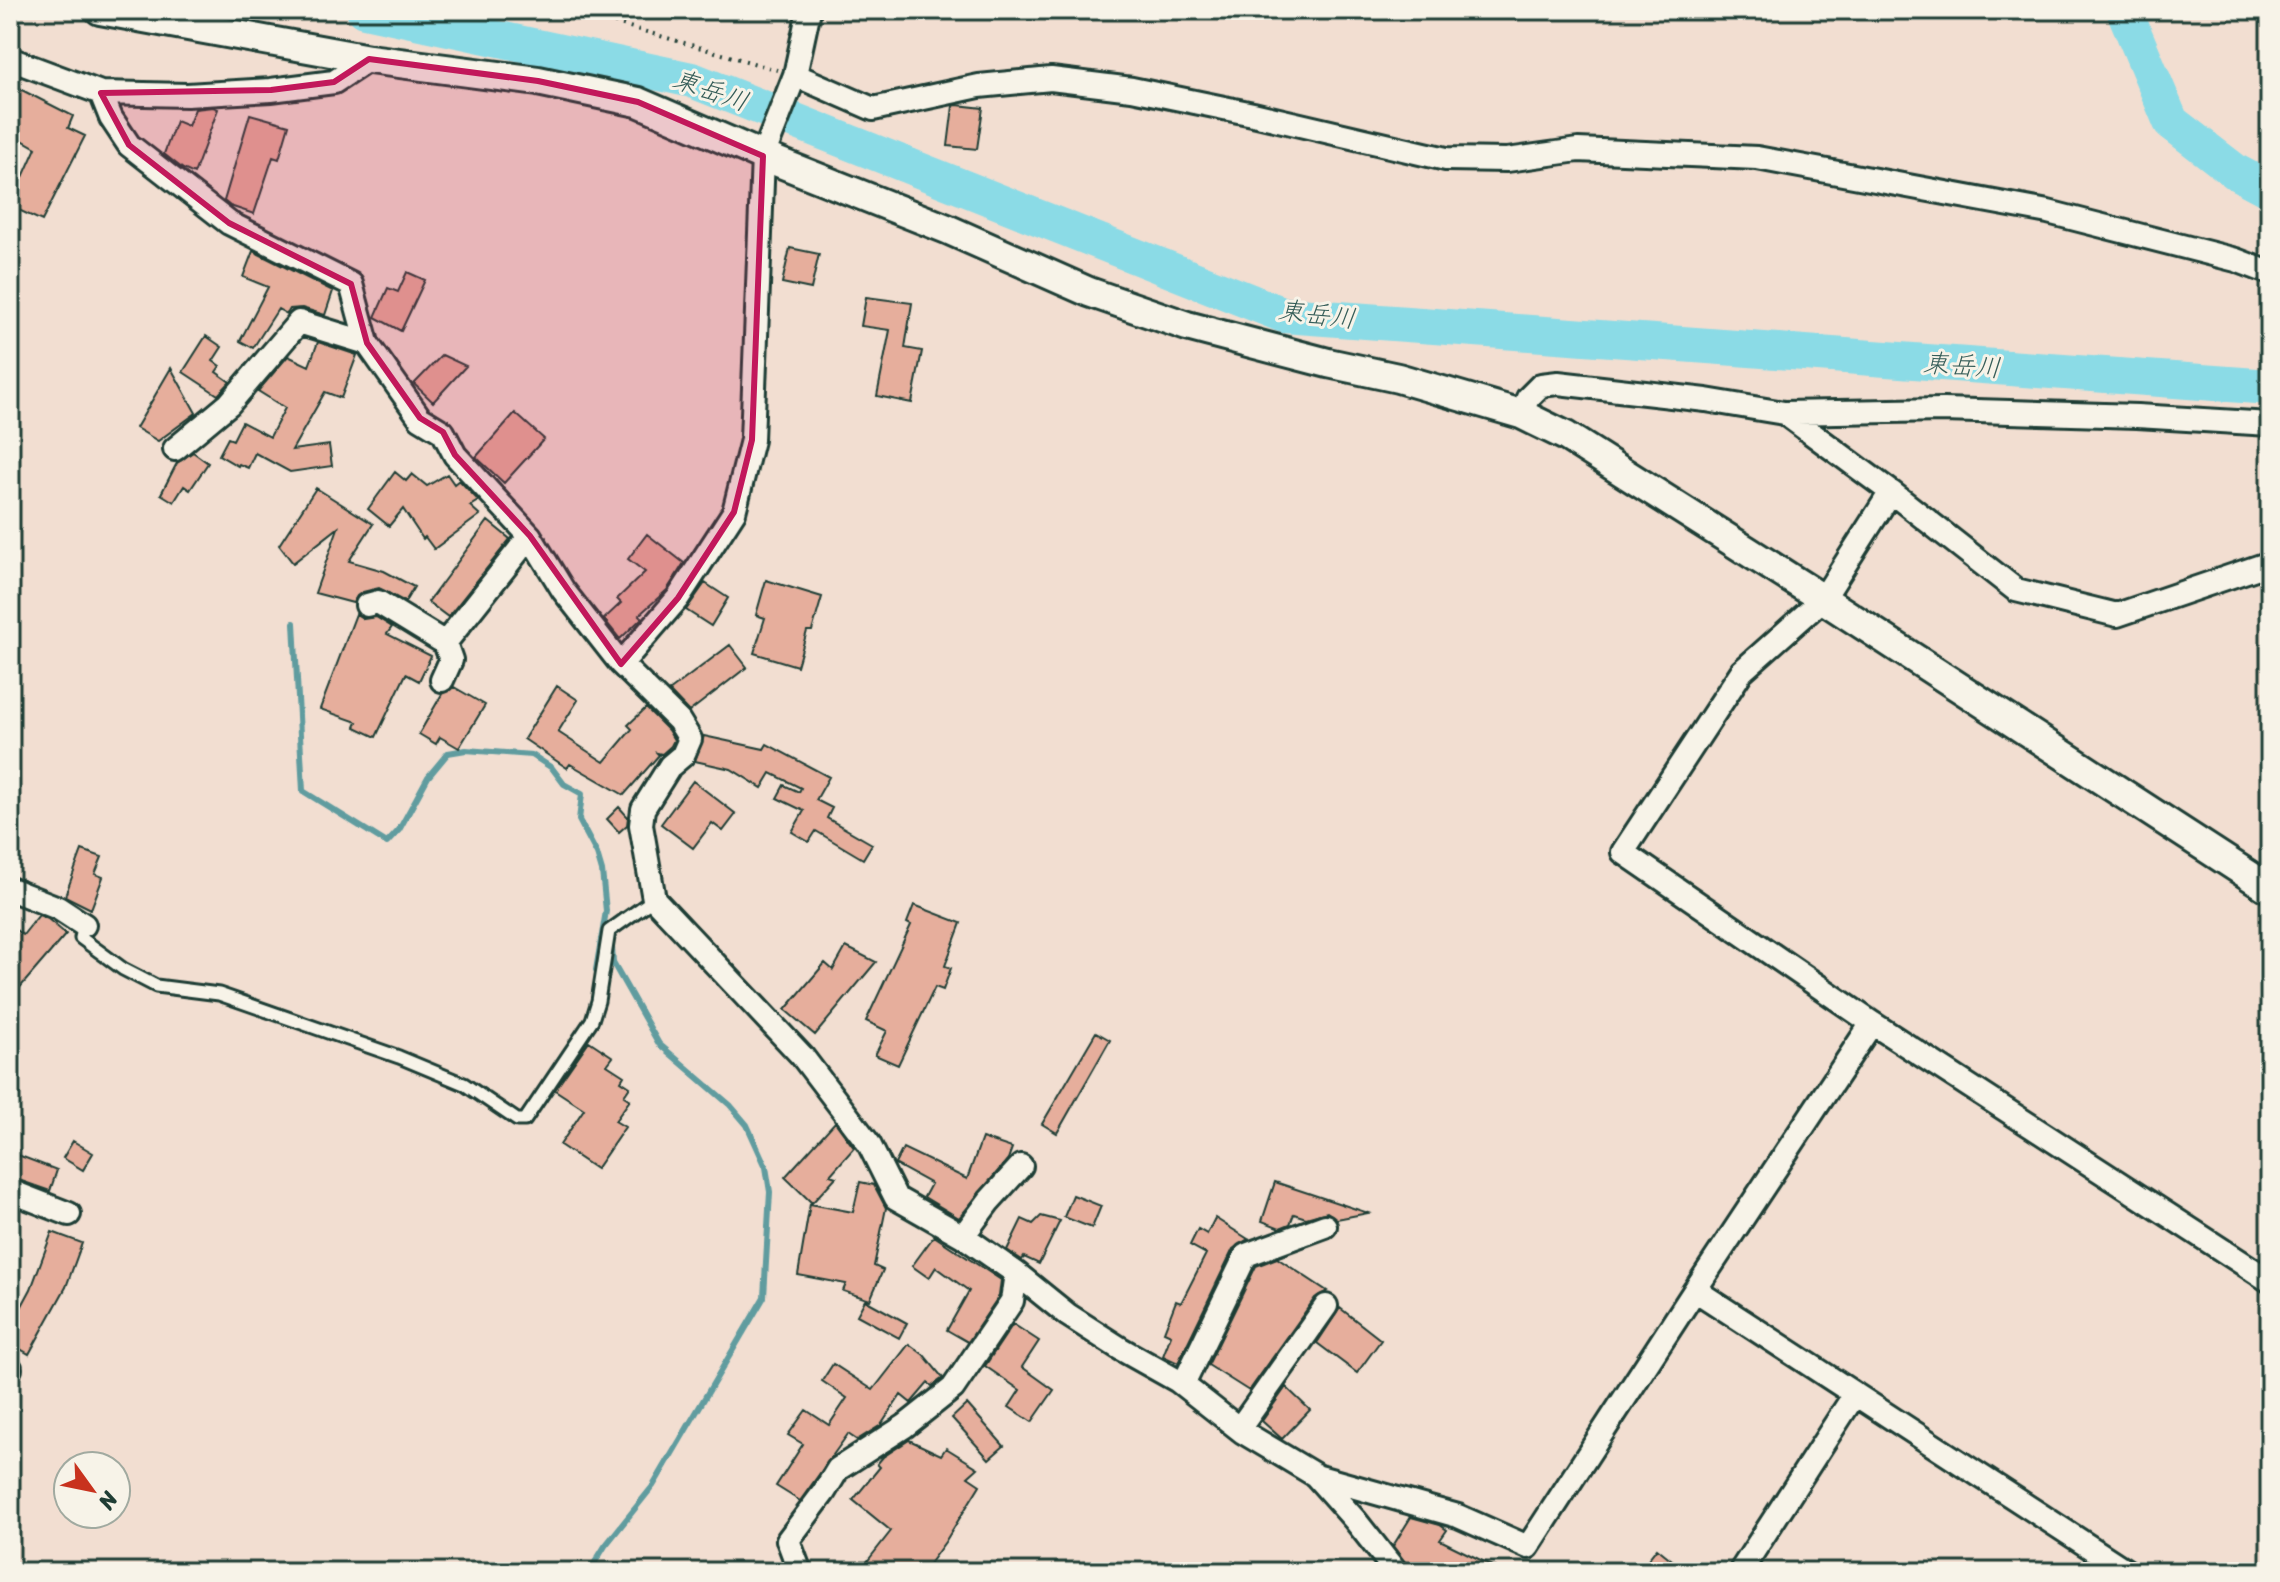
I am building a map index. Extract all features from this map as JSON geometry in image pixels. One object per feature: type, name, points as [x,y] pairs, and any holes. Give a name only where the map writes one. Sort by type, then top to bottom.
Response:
[{"type":"street","points":[[100,10],[369,59],[538,81],[638,102],[763,156],[947,229],[1089,292],[1187,326],[1398,378],[1521,414],[1566,436],[2270,889]]},
{"type":"street","points":[[621,664],[678,598],[734,512],[752,440],[763,156],[795,75],[809,10]]},
{"type":"street","points":[[10,59],[101,93],[187,95],[271,90],[334,82],[369,59]]},
{"type":"street","points":[[795,75],[873,109],[979,86],[1051,79],[1162,95],[1446,159],[1507,160],[1578,150],[1757,158],[2048,212],[2236,260],[2270,273]]},
{"type":"street","points":[[101,93],[111,118],[129,145],[229,223],[351,284],[367,343],[420,418],[443,432],[455,455],[530,536],[563,590],[621,664],[679,721],[690,739],[683,755],[670,766],[643,809],[644,850],[654,899],[802,1056],[869,1144],[896,1198],[963,1236],[1068,1315],[1183,1385],[1239,1429],[1315,1475],[1458,1516],[1528,1547],[1872,1023]]},
{"type":"street","points":[[175,449],[229,404],[299,322],[367,343]]},
{"type":"street","points":[[1521,414],[1528,398],[1541,385],[1558,383],[1706,400],[1784,413],[1943,410],[2270,424]]},
{"type":"street","points":[[1784,413],[2016,590],[2117,615],[2270,563]]},
{"type":"street","points":[[1891,492],[1823,599],[1742,671],[1623,852],[1872,1023],[2270,1281]]},
{"type":"street","points":[[445,643],[530,536]]},
{"type":"street","points":[[367,605],[378,602],[445,643],[451,660],[442,680]]},
{"type":"street","points":[[10,889],[58,908],[84,925]]},
{"type":"street","points":[[963,1236],[1021,1166]]},
{"type":"street","points":[[10,1191],[69,1214]]},
{"type":"street","points":[[1246,1255],[1325,1226]]},
{"type":"street","points":[[1183,1385],[1257,1235]]},
{"type":"street","points":[[800,1572],[788,1540],[838,1469],[905,1426],[953,1388],[1012,1301],[1016,1273]]},
{"type":"street","points":[[1695,1290],[2128,1572]]},
{"type":"street","points":[[1239,1429],[1326,1306]]},
{"type":"street","points":[[1740,1572],[1855,1394]]},
{"type":"street","points":[[1315,1475],[1396,1572]]},
{"type":"lane","points":[[84,925],[81,938],[123,969],[156,986],[219,994],[331,1032],[464,1084],[517,1120],[525,1120],[592,1020],[609,931],[654,899]]},
{"type":"path","points":[[560,10],[578,12],[795,75]]},
{"type":"highlighted area","points":[[369,59],[538,81],[638,102],[763,156],[752,440],[734,512],[678,598],[621,664],[530,536],[455,455],[443,432],[420,418],[367,343],[351,284],[229,223],[129,145],[101,93],[271,90],[334,82]]},
{"type":"building","points":[[10,84],[73,116],[68,128],[85,136],[42,221],[10,206],[36,148],[10,133]]},
{"type":"building","points":[[953,106],[983,108],[977,149],[948,146]]},
{"type":"building","points":[[195,109],[218,109],[194,174],[164,154],[176,121],[188,126]]},
{"type":"building","points":[[250,114],[289,125],[279,159],[273,157],[254,214],[224,201]]},
{"type":"building","points":[[790,248],[819,254],[811,289],[782,283]]},
{"type":"building","points":[[253,251],[333,291],[325,315],[302,308],[290,309],[287,314],[278,309],[253,348],[240,341],[268,287],[243,277]]},
{"type":"building","points":[[407,272],[425,280],[401,331],[375,317],[388,288],[398,292]]},
{"type":"building","points":[[866,297],[912,303],[905,348],[922,351],[912,403],[877,396],[890,330],[861,326]]},
{"type":"building","points":[[206,336],[222,347],[213,361],[220,366],[216,372],[230,382],[218,395],[183,372]]},
{"type":"building","points":[[318,342],[357,355],[341,398],[325,392],[292,450],[329,445],[332,466],[290,472],[255,453],[248,468],[219,455],[228,438],[233,440],[242,422],[270,437],[285,408],[258,391],[288,356],[309,366]]},
{"type":"building","points":[[442,355],[466,366],[433,402],[414,384]]},
{"type":"building","points":[[171,368],[196,413],[158,441],[136,428]]},
{"type":"building","points":[[515,413],[544,439],[504,483],[476,457]]},
{"type":"building","points":[[193,452],[208,463],[190,490],[184,486],[174,502],[161,494],[177,463]]},
{"type":"building","points":[[395,472],[406,481],[412,474],[427,486],[447,474],[454,484],[459,480],[478,501],[470,506],[480,515],[434,549],[425,537],[423,539],[403,509],[389,526],[368,509]]},
{"type":"building","points":[[316,488],[373,524],[349,561],[384,571],[414,587],[405,602],[379,588],[363,592],[353,603],[315,593],[338,528],[293,563],[279,545]]},
{"type":"building","points":[[488,521],[510,539],[448,617],[428,602]]},
{"type":"building","points":[[647,534],[684,563],[667,590],[639,615],[642,618],[620,639],[604,619],[621,603],[617,599],[645,572],[628,559]]},
{"type":"building","points":[[766,580],[822,597],[812,631],[807,631],[797,666],[754,653],[765,618],[756,615]]},
{"type":"building","points":[[705,583],[728,598],[711,626],[686,610]]},
{"type":"building","points":[[356,614],[364,619],[376,617],[392,627],[387,634],[431,656],[419,681],[406,674],[376,737],[355,727],[357,722],[320,709]]},
{"type":"building","points":[[730,645],[747,667],[689,712],[669,691]]},
{"type":"building","points":[[557,686],[578,700],[558,732],[604,762],[632,729],[628,725],[646,708],[674,740],[662,754],[657,753],[659,755],[624,795],[570,764],[567,768],[524,739]]},
{"type":"building","points":[[454,687],[485,705],[459,748],[440,737],[436,744],[419,734],[442,694]]},
{"type":"building","points":[[704,736],[764,749],[767,744],[829,777],[816,800],[832,808],[827,818],[872,844],[863,859],[816,831],[809,842],[792,832],[804,811],[777,798],[784,785],[799,792],[801,788],[771,773],[762,788],[731,769],[695,761]]},
{"type":"building","points":[[693,781],[736,814],[723,831],[712,823],[693,848],[661,824]]},
{"type":"building","points":[[619,807],[628,817],[627,825],[619,832],[607,819]]},
{"type":"building","points":[[82,850],[102,857],[95,874],[103,877],[91,909],[65,896]]},
{"type":"building","points":[[914,905],[961,923],[945,966],[951,968],[943,990],[935,987],[898,1065],[875,1055],[887,1031],[866,1021],[911,925],[907,923]]},
{"type":"building","points":[[39,915],[66,934],[10,999],[10,926],[23,935]]},
{"type":"building","points":[[846,947],[876,962],[815,1035],[785,1010],[825,963],[833,970]]},
{"type":"building","points":[[1096,1032],[1110,1040],[1057,1133],[1042,1124]]},
{"type":"building","points":[[589,1041],[613,1057],[607,1065],[624,1076],[621,1081],[630,1087],[624,1096],[630,1100],[615,1121],[625,1127],[596,1169],[560,1145],[584,1109],[555,1090]]},
{"type":"building","points":[[835,1122],[854,1148],[830,1175],[836,1177],[812,1203],[785,1177]]},
{"type":"building","points":[[982,1138],[1012,1148],[1008,1159],[959,1218],[924,1197],[931,1184],[895,1164],[903,1148],[967,1179]]},
{"type":"building","points":[[73,1141],[93,1153],[83,1170],[63,1158]]},
{"type":"building","points":[[10,1152],[57,1170],[50,1191],[10,1177]]},
{"type":"building","points":[[860,1182],[874,1185],[886,1208],[874,1266],[883,1270],[870,1300],[843,1291],[846,1284],[798,1275],[810,1204],[853,1212]]},
{"type":"building","points":[[1275,1182],[1368,1213],[1337,1219],[1327,1212],[1306,1218],[1294,1214],[1290,1224],[1280,1228],[1262,1221]]},
{"type":"building","points":[[1073,1195],[1101,1206],[1092,1228],[1064,1217]]},
{"type":"building","points":[[10,1206],[20,1210],[11,1234],[10,1234]]},
{"type":"building","points":[[1041,1216],[1060,1221],[1039,1264],[1024,1257],[1022,1260],[1007,1250],[1022,1219],[1033,1224]]},
{"type":"building","points":[[1215,1218],[1248,1239],[1233,1249],[1178,1363],[1163,1356],[1171,1335],[1164,1332],[1176,1301],[1181,1303],[1206,1254],[1190,1245],[1198,1229],[1207,1234]]},
{"type":"building","points":[[52,1232],[82,1243],[66,1287],[29,1354],[10,1343],[10,1328],[31,1289]]},
{"type":"building","points":[[934,1236],[1001,1280],[999,1296],[968,1342],[947,1330],[969,1291],[936,1267],[929,1278],[912,1266]]},
{"type":"building","points":[[1277,1258],[1327,1291],[1315,1298],[1249,1391],[1208,1365],[1256,1266]]},
{"type":"building","points":[[865,1300],[907,1323],[899,1338],[857,1315]]},
{"type":"building","points":[[1340,1308],[1381,1340],[1357,1373],[1317,1343]]},
{"type":"building","points":[[1013,1324],[1039,1341],[1022,1367],[1054,1390],[1032,1422],[1009,1407],[1020,1390],[985,1366]]},
{"type":"building","points":[[909,1344],[924,1355],[943,1378],[932,1386],[928,1383],[911,1403],[901,1395],[881,1425],[857,1440],[848,1434],[800,1501],[776,1486],[803,1444],[788,1435],[806,1410],[829,1425],[847,1398],[822,1381],[833,1364],[873,1390]]},
{"type":"building","points":[[1286,1387],[1310,1410],[1282,1439],[1262,1421]]},
{"type":"building","points":[[967,1404],[1004,1446],[989,1459],[952,1418]]},
{"type":"building","points":[[909,1440],[941,1455],[946,1448],[978,1468],[968,1477],[980,1485],[923,1572],[859,1572],[891,1531],[853,1500],[880,1467],[877,1464],[883,1457]]},
{"type":"building","points":[[1411,1517],[1440,1525],[1447,1530],[1440,1540],[1505,1572],[1416,1572],[1393,1546]]},
{"type":"building","points":[[1657,1548],[1687,1572],[1638,1572]]},
{"type":"waterway","name":"東岳川","points":[[364,10],[692,80],[1284,315],[2270,387]]},
{"type":"waterway","points":[[2124,10],[2171,122],[2236,172],[2270,190]]},
{"type":"waterway","points":[[294,623],[303,791],[387,843],[399,830],[428,777],[448,753],[466,750],[532,755],[552,768],[564,784],[582,794],[579,820],[597,854],[606,911],[596,970]]},
{"type":"waterway","points":[[589,1572],[605,1546],[653,1486],[764,1297],[770,1192],[766,1167],[747,1125],[730,1105],[659,1044],[613,963],[612,947],[601,939]]}]
